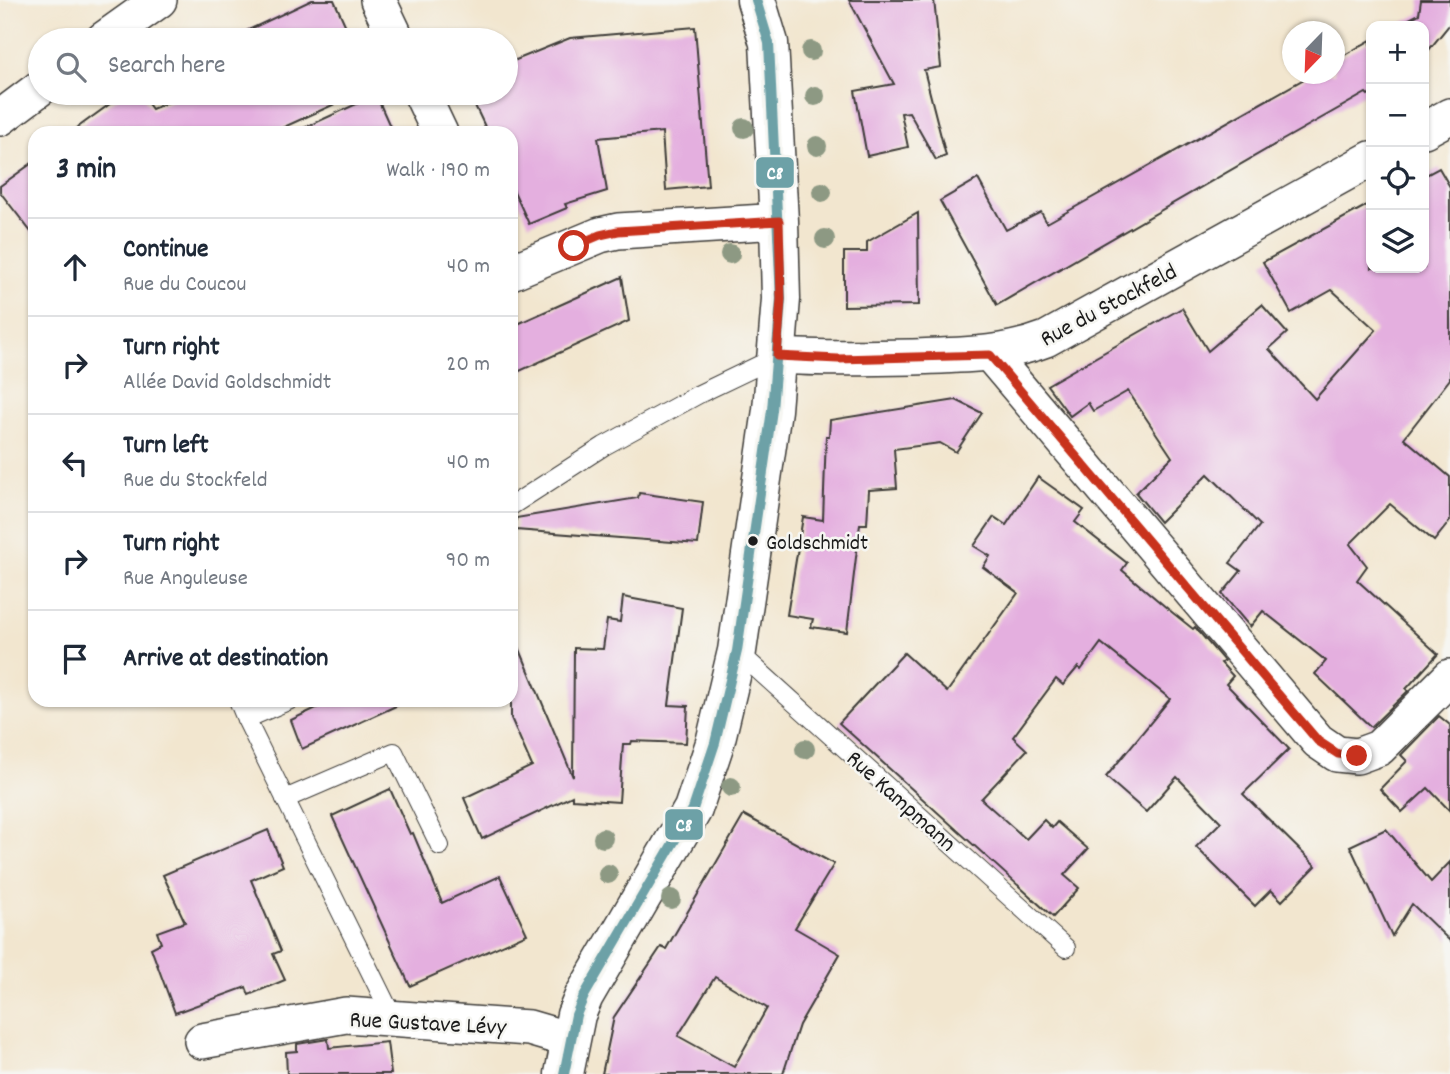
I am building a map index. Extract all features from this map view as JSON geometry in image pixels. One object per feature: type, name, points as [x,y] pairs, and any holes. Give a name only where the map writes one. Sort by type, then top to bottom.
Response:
[{"type":"street","points":[[120,28],[159,0]]},
{"type":"street","points":[[378,0],[391,28]]},
{"type":"street","points":[[567,1057],[576,1015],[584,996],[693,808],[715,743],[737,651],[772,410],[781,299],[769,43],[756,0]]},
{"type":"street","points":[[0,118],[28,97]]},
{"type":"street","points":[[427,105],[437,126]]},
{"type":"street","points":[[1429,127],[1450,116]]},
{"type":"street","name":"Rue du Stockfeld","points":[[777,356],[838,359],[990,355],[1025,347],[1046,339],[1366,162]]},
{"type":"street","points":[[518,269],[600,235],[618,231],[779,221]]},
{"type":"street","points":[[990,355],[1318,741],[1338,754],[1357,756],[1379,748],[1450,677]]},
{"type":"street","name":"Rue Gustave Lévy","points":[[202,1041],[346,1015],[529,1028],[567,1057]]},
{"type":"lane","points":[[518,501],[604,446],[699,394],[777,356]]},
{"type":"lane","name":"Rue Kampmann","points":[[737,651],[1066,948]]},
{"type":"lane","points":[[241,707],[393,1018]]},
{"type":"lane","points":[[246,719],[274,707]]},
{"type":"lane","points":[[285,799],[394,752],[440,846]]},
{"type":"building","points":[[312,0],[334,0],[347,28],[252,28]]},
{"type":"building","points":[[849,0],[934,0],[941,67],[924,70],[946,156],[936,160],[909,112],[901,113],[908,147],[867,156],[855,91],[894,84]]},
{"type":"building","points":[[1421,0],[1450,0],[1450,24],[1429,50],[1429,21],[1406,21],[1419,14]]},
{"type":"building","points":[[695,27],[708,186],[666,190],[662,132],[598,138],[607,191],[565,204],[567,208],[529,224],[518,200],[518,126],[485,126],[475,105],[518,105],[518,59],[570,38]]},
{"type":"building","points":[[1366,43],[1366,93],[997,305],[940,201],[978,179],[1006,230],[1041,212],[1047,223],[1295,84],[1345,84],[1345,55]]},
{"type":"building","points":[[108,105],[149,105],[152,109],[162,105],[333,105],[286,126],[80,126]]},
{"type":"building","points":[[354,105],[380,105],[390,126],[308,126]]},
{"type":"building","points":[[28,166],[28,228],[0,192],[0,186]]},
{"type":"building","points":[[1439,168],[1450,187],[1450,379],[1404,438],[1450,477],[1450,521],[1434,541],[1390,504],[1350,544],[1367,566],[1357,580],[1438,654],[1406,689],[1408,691],[1371,727],[1315,674],[1326,661],[1263,611],[1250,627],[1222,594],[1241,571],[1230,563],[1260,525],[1208,474],[1160,522],[1136,493],[1172,457],[1128,391],[1093,411],[1088,403],[1070,416],[1047,385],[1182,308],[1208,351],[1262,305],[1287,333],[1269,349],[1315,399],[1376,330],[1332,290],[1291,313],[1263,262],[1366,206],[1366,273],[1429,273],[1429,173]]},
{"type":"building","points":[[918,213],[919,305],[844,306],[844,252],[867,252],[867,242]]},
{"type":"building","points":[[622,277],[629,321],[518,372],[518,324]]},
{"type":"building","points":[[956,400],[982,413],[956,452],[940,443],[894,449],[897,488],[869,490],[867,524],[860,524],[847,632],[811,627],[813,619],[787,615],[803,517],[823,520],[826,436],[829,436],[830,420]]},
{"type":"building","points":[[1038,477],[1084,510],[1075,522],[1127,563],[1122,570],[1193,629],[1195,627],[1233,676],[1226,684],[1289,749],[1243,794],[1316,866],[1282,901],[1271,890],[1255,906],[1196,847],[1221,822],[1177,777],[1146,812],[1106,777],[1170,699],[1101,643],[1081,670],[1078,667],[1063,685],[1056,679],[1013,737],[1027,750],[981,799],[1026,839],[1044,820],[1052,828],[1057,822],[1088,849],[1064,875],[1079,888],[1053,917],[839,723],[904,653],[947,692],[1018,593],[983,567],[990,556],[974,546],[994,517],[1006,525]]},
{"type":"building","points":[[639,493],[703,502],[698,544],[518,530],[518,518],[638,498]]},
{"type":"building","points":[[623,597],[682,608],[669,705],[688,706],[686,743],[632,741],[631,744],[623,744],[619,802],[572,799],[572,796],[482,839],[464,798],[532,766],[511,718],[511,707],[518,707],[518,645],[573,777],[574,648],[603,649],[607,620],[620,622]]},
{"type":"building","points":[[318,707],[394,707],[302,749],[291,720]]},
{"type":"building","points":[[1439,716],[1450,725],[1450,811],[1428,788],[1402,812],[1380,789],[1407,761],[1401,755]]},
{"type":"building","points":[[390,789],[410,834],[413,833],[442,903],[500,876],[527,934],[410,986],[332,816]]},
{"type":"building","points":[[744,815],[834,864],[795,928],[840,954],[799,1025],[783,1074],[602,1074],[614,1017],[661,947],[666,949]],"holes":[[[715,977],[767,1008],[734,1067],[678,1036]]]},
{"type":"building","points":[[1386,829],[1431,882],[1450,862],[1450,941],[1412,904],[1392,936],[1350,846]]},
{"type":"building","points":[[268,830],[283,866],[251,880],[281,951],[273,954],[285,980],[249,995],[246,987],[175,1013],[151,948],[161,943],[157,932],[185,922],[163,875]]},
{"type":"building","points":[[328,1039],[329,1048],[387,1042],[391,1074],[287,1074],[286,1052],[297,1051],[297,1044]]},
{"type":"transit line","name":"C8","points":[[564,1074],[576,1015],[584,996],[693,809],[715,743],[737,651],[772,410],[781,299],[769,43],[756,0]]},
{"type":"place","name":"Goldschmidt","points":[[753,541]]},
{"type":"route","points":[[574,246],[618,231],[779,221],[781,299],[777,356],[838,359],[990,355],[1318,741],[1338,754],[1357,756]]}]
